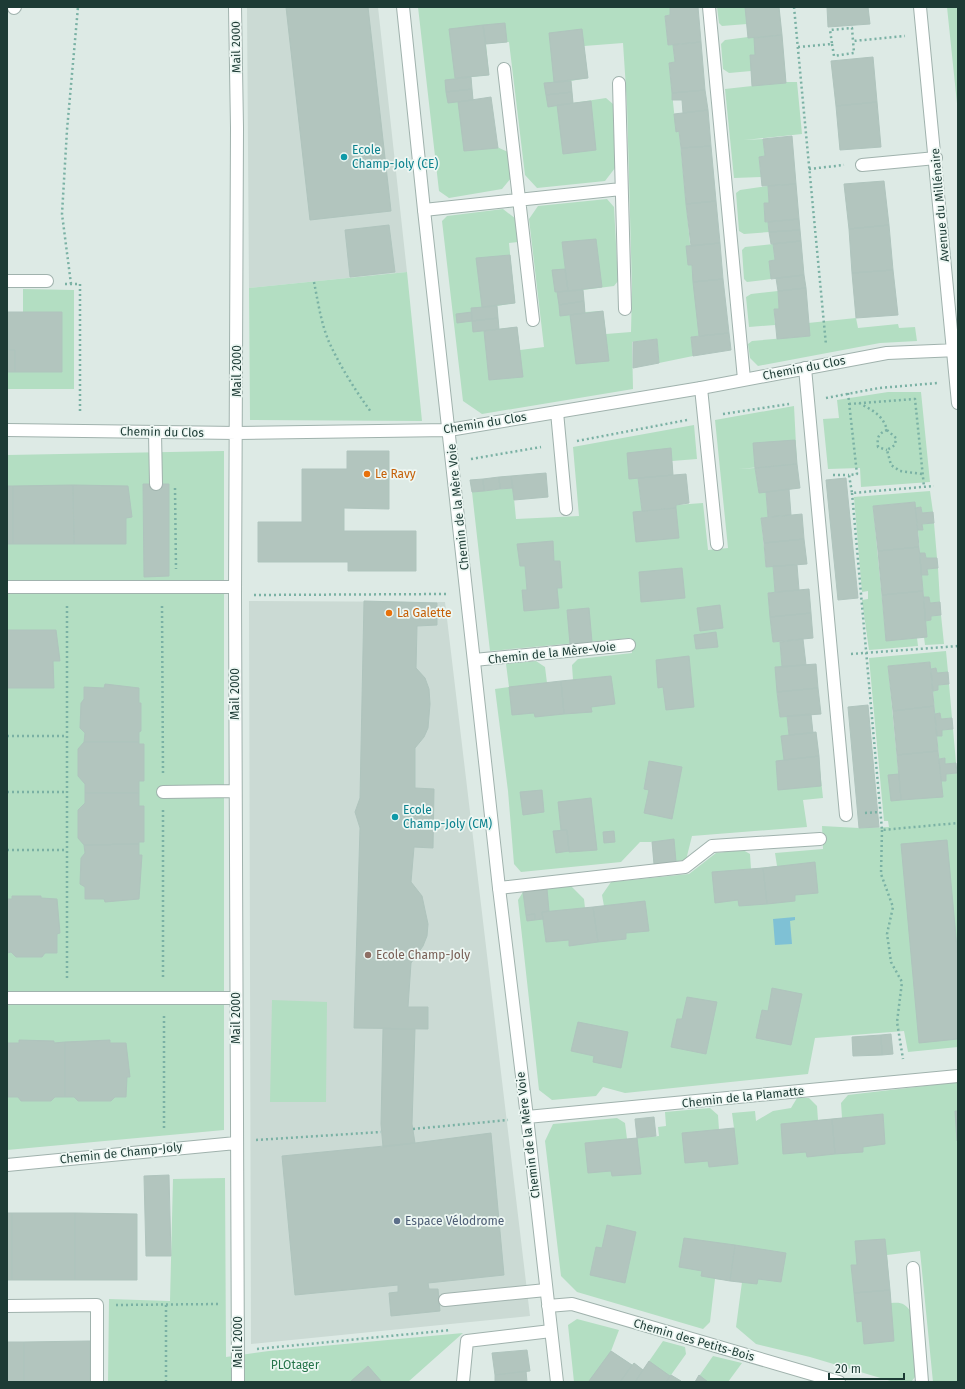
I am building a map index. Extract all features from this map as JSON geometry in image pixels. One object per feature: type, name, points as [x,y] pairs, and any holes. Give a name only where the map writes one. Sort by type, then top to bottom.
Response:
[{"type":"street","name":"Mail 2000","points":[[235,7],[237,128],[235,791],[238,1382]]},
{"type":"street","name":"Chemin de la Mère Voie","points":[[403,7],[499,888],[557,1382]]},
{"type":"street","points":[[709,7],[744,379]]},
{"type":"street","name":"Avenue du Millénaire","points":[[920,7],[955,350],[958,403]]},
{"type":"street","points":[[504,68],[533,320]]},
{"type":"street","points":[[619,83],[625,309]]},
{"type":"street","points":[[862,164],[936,158]]},
{"type":"street","points":[[424,210],[621,189]]},
{"type":"street","points":[[7,281],[47,281]]},
{"type":"street","name":"Chemin du Clos","points":[[7,430],[237,433],[449,430],[701,388],[827,363],[887,353],[955,350]]},
{"type":"street","points":[[805,368],[830,655],[846,815]]},
{"type":"street","points":[[701,388],[705,417],[716,544]]},
{"type":"street","points":[[557,412],[566,509]]},
{"type":"street","points":[[155,433],[156,484]]},
{"type":"street","points":[[7,587],[176,588],[235,591]]},
{"type":"street","name":"Chemin de la Mère-Voie","points":[[474,660],[629,645]]},
{"type":"street","points":[[163,792],[235,791]]},
{"type":"street","points":[[499,888],[685,867],[712,846],[820,839]]},
{"type":"street","points":[[7,998],[236,998]]},
{"type":"street","name":"Chemin de la Plamatte","points":[[527,1118],[958,1076]]},
{"type":"street","name":"Chemin de Champ-Joly","points":[[7,1165],[164,1148],[236,1143]]},
{"type":"street","points":[[913,1268],[922,1382]]},
{"type":"street","points":[[445,1300],[546,1290]]},
{"type":"street","name":"Chemin des Petits-Bois","points":[[548,1306],[572,1304],[838,1382]]},
{"type":"street","points":[[7,1306],[97,1305],[97,1382]]},
{"type":"street","points":[[463,1382],[467,1341],[551,1331]]},
{"type":"path","points":[[71,284],[62,214],[67,130],[78,7]]},
{"type":"path","points":[[794,7],[827,363]]},
{"type":"path","points":[[852,28],[853,40],[854,53],[834,56],[830,30],[852,28]]},
{"type":"path","points":[[853,40],[892,37]]},
{"type":"path","points":[[798,47],[832,44]]},
{"type":"path","points":[[809,169],[846,165]]},
{"type":"path","points":[[47,281],[47,285],[80,284],[80,431]]},
{"type":"path","points":[[314,282],[321,315],[329,342],[362,400],[385,432]]},
{"type":"path","points":[[453,462],[561,444],[705,417],[879,388],[956,383]]},
{"type":"path","points":[[848,393],[857,474],[849,474],[852,493],[865,654],[882,830],[881,874],[893,907],[887,934],[891,962],[902,982],[897,1022],[903,1059]]},
{"type":"path","points":[[849,404],[915,399],[924,487]]},
{"type":"path","points":[[859,403],[875,411],[885,422],[887,430],[896,438],[895,445],[887,450]]},
{"type":"path","points":[[887,430],[880,433],[877,438],[878,447],[887,450]]},
{"type":"path","points":[[887,450],[891,465],[900,471],[922,474]]},
{"type":"path","points":[[852,493],[934,486]]},
{"type":"path","points":[[175,487],[176,588]]},
{"type":"path","points":[[67,587],[68,998]]},
{"type":"path","points":[[235,591],[467,594]]},
{"type":"path","points":[[830,655],[865,654],[958,646]]},
{"type":"path","points":[[7,736],[67,736]]},
{"type":"path","points":[[7,792],[67,792]]},
{"type":"path","points":[[882,830],[958,823]]},
{"type":"path","points":[[7,850],[68,850]]},
{"type":"path","points":[[164,998],[164,1148]]},
{"type":"path","points":[[413,1129],[527,1118]]},
{"type":"path","points":[[236,1143],[381,1132]]},
{"type":"path","points":[[97,1305],[237,1304]]},
{"type":"path","points":[[166,1305],[166,1382]]},
{"type":"path","points":[[238,1351],[456,1330]]},
{"type":"shaded area","points":[[247,7],[378,7],[407,272],[249,288]]},
{"type":"shaded area","name":"Ecole Champ-Joly","points":[[249,601],[445,602],[530,1316],[251,1344]]},
{"type":"green space","points":[[418,7],[670,7],[670,15],[665,16],[668,45],[673,45],[675,62],[669,63],[676,131],[679,131],[699,336],[691,337],[693,356],[659,363],[657,339],[632,342],[633,389],[482,414],[463,401],[442,221],[447,216],[503,209],[516,219],[518,242],[509,243],[515,303],[497,306],[499,329],[517,327],[520,350],[544,347],[529,219],[538,206],[607,199],[614,207],[618,281],[614,286],[583,290],[585,312],[603,311],[606,334],[631,332],[632,289],[627,104],[623,43],[584,46],[588,78],[571,81],[573,103],[606,98],[613,104],[615,168],[605,181],[537,188],[525,175],[509,42],[486,44],[489,75],[471,77],[473,99],[497,147],[508,152],[511,178],[502,189],[449,198],[439,191]]},
{"type":"green space","points":[[717,7],[779,7],[786,82],[797,82],[802,134],[744,140],[763,139],[765,156],[759,158],[761,177],[734,178],[725,89],[752,86],[751,71],[729,73],[723,69],[721,44],[725,40],[748,37],[747,24],[722,26],[719,23]]},
{"type":"green space","points":[[947,7],[958,7],[958,113]]},
{"type":"green space","points":[[768,186],[769,203],[764,204],[765,222],[768,222],[769,232],[744,234],[739,231],[736,193],[740,190]]},
{"type":"green space","points":[[773,244],[775,260],[769,261],[771,279],[747,282],[744,279],[742,250],[745,247]]},
{"type":"green space","points":[[407,272],[422,421],[250,420],[249,288]]},
{"type":"green space","points":[[23,289],[74,290],[74,389],[7,389],[7,372],[62,372],[62,312],[23,312]]},
{"type":"green space","points":[[778,291],[779,309],[774,310],[775,325],[749,327],[746,297],[751,294]]},
{"type":"green space","points":[[856,318],[858,328],[898,324],[899,328],[915,327],[917,341],[880,343],[758,366],[750,358],[748,344],[752,341],[809,336],[808,323]]},
{"type":"green space","points":[[888,392],[921,392],[930,482],[861,487],[860,468],[828,469],[823,419],[839,418],[837,400]]},
{"type":"green space","points":[[794,406],[797,464],[738,469],[755,468],[759,492],[766,492],[768,517],[761,518],[766,567],[773,566],[775,592],[768,593],[773,642],[780,642],[782,667],[777,692],[780,717],[787,716],[789,735],[816,732],[823,798],[803,800],[807,827],[692,836],[686,860],[654,864],[652,842],[640,842],[621,862],[521,872],[514,864],[508,791],[495,689],[509,687],[506,664],[536,661],[545,667],[547,683],[573,680],[572,665],[578,659],[632,653],[631,638],[490,651],[472,492],[513,488],[516,519],[579,516],[573,447],[694,425],[697,459],[672,461],[673,475],[638,478],[642,511],[676,508],[676,505],[703,503],[708,550],[728,548],[715,420]]},
{"type":"green space","points":[[224,451],[224,1130],[7,1150],[7,455]]},
{"type":"green space","points":[[930,491],[933,512],[922,513],[921,507],[915,508],[915,502],[873,506],[886,640],[917,638],[918,646],[869,650],[862,600],[868,599],[868,591],[862,592],[854,497]]},
{"type":"green space","points":[[934,523],[937,558],[926,558],[925,553],[920,553],[918,530],[923,530],[922,524]]},
{"type":"green space","points":[[938,568],[940,602],[930,603],[929,597],[924,597],[921,575],[928,575],[927,569]]},
{"type":"green space","points":[[941,615],[944,644],[925,645],[924,637],[927,637],[925,621],[931,620],[931,616]]},
{"type":"green space","points":[[946,651],[948,672],[937,673],[936,668],[931,669],[930,662],[888,666],[901,800],[946,780],[946,774],[957,773],[958,1047],[908,1052],[904,1031],[815,1038],[808,1074],[625,1093],[603,1087],[596,1096],[552,1100],[539,1090],[518,900],[523,892],[571,886],[584,899],[585,908],[604,906],[602,895],[611,882],[689,874],[716,853],[743,850],[750,854],[751,869],[777,866],[775,853],[823,849],[822,826],[859,828],[889,827],[888,821],[884,821],[869,658]]},
{"type":"green space","points":[[949,684],[952,718],[941,719],[940,713],[935,714],[933,691],[938,690],[938,685]]},
{"type":"green space","points":[[953,729],[956,763],[945,764],[944,758],[939,759],[937,736],[942,736],[942,730]]},
{"type":"green space","points":[[272,1000],[327,1002],[326,1102],[270,1102]]},
{"type":"green space","points":[[958,1082],[958,1382],[933,1382],[920,1251],[887,1255],[891,1303],[902,1304],[911,1312],[915,1377],[911,1382],[894,1382],[810,1357],[756,1344],[736,1327],[742,1282],[715,1279],[710,1322],[703,1329],[577,1292],[561,1276],[545,1141],[553,1124],[617,1118],[625,1123],[627,1139],[659,1136],[658,1127],[666,1126],[665,1112],[710,1108],[718,1115],[719,1130],[734,1128],[732,1113],[755,1111],[756,1121],[773,1111],[791,1108],[797,1098],[809,1098],[817,1106],[818,1120],[842,1118],[841,1103],[848,1095]]},
{"type":"green space","name":"PLOtager","points":[[225,1178],[226,1357],[269,1351],[463,1333],[408,1382],[108,1382],[109,1299],[170,1301],[173,1179]]},
{"type":"green space","points":[[577,1319],[619,1330],[611,1351],[632,1365],[634,1363],[643,1370],[663,1341],[685,1347],[686,1354],[666,1382],[574,1382],[568,1325]]},
{"type":"green space","points":[[713,1356],[742,1363],[728,1382],[695,1382]]},
{"type":"water","points":[[795,917],[795,920],[790,921],[792,944],[775,945],[773,919]]},
{"type":"building","name":"Ecole Champ-Joly (CE)","points":[[286,7],[368,7],[391,211],[310,220]]},
{"type":"building","points":[[670,7],[698,7],[701,42],[668,45],[665,16],[670,15]]},
{"type":"building","points":[[745,7],[779,7],[782,35],[748,38]]},
{"type":"building","points":[[827,7],[868,7],[870,24],[828,27]]},
{"type":"building","points":[[505,23],[507,42],[486,44],[483,25]]},
{"type":"building","points":[[483,25],[489,75],[455,78],[449,29]]},
{"type":"building","points":[[582,29],[588,78],[554,82],[549,33]]},
{"type":"building","points":[[782,35],[786,83],[752,86],[750,55],[755,55],[754,38]]},
{"type":"building","points":[[701,42],[705,90],[672,93],[669,63],[675,62],[673,45]]},
{"type":"building","points":[[873,57],[877,102],[836,106],[831,61]]},
{"type":"building","points":[[471,77],[472,89],[446,92],[445,80]]},
{"type":"building","points":[[571,81],[572,92],[546,95],[544,83]]},
{"type":"building","points":[[472,89],[473,100],[448,103],[446,92]]},
{"type":"building","points":[[705,90],[708,110],[683,113],[682,100],[672,100],[672,93]]},
{"type":"building","points":[[572,92],[573,103],[548,107],[546,95]]},
{"type":"building","points":[[491,97],[498,148],[464,151],[458,102]]},
{"type":"building","points":[[591,101],[596,150],[563,154],[557,105]]},
{"type":"building","points":[[877,102],[881,147],[840,150],[836,106]]},
{"type":"building","points":[[708,110],[711,146],[681,148],[679,131],[676,132],[674,114]]},
{"type":"building","points":[[792,136],[796,184],[762,186],[759,157],[765,156],[763,139]]},
{"type":"building","points":[[711,146],[716,201],[686,204],[681,148]]},
{"type":"building","points":[[884,181],[889,225],[849,229],[844,184]]},
{"type":"building","points":[[796,184],[799,219],[765,222],[764,203],[769,203],[768,186]]},
{"type":"building","points":[[716,201],[720,243],[691,246],[686,204]]},
{"type":"building","points":[[799,219],[800,230],[769,232],[768,222]]},
{"type":"building","points":[[389,225],[395,272],[350,277],[345,230]]},
{"type":"building","points":[[889,225],[893,270],[852,273],[849,229]]},
{"type":"building","points":[[800,230],[801,241],[771,244],[769,232]]},
{"type":"building","points":[[596,239],[602,287],[568,291],[562,242]]},
{"type":"building","points":[[801,241],[804,275],[771,279],[769,261],[775,260],[773,244]]},
{"type":"building","points":[[720,243],[723,279],[693,282],[692,265],[688,265],[686,246]]},
{"type":"building","points":[[510,255],[515,303],[482,307],[476,258]]},
{"type":"building","points":[[565,269],[568,291],[555,292],[552,270]]},
{"type":"building","points":[[893,270],[898,315],[856,318],[852,273]]},
{"type":"building","points":[[804,275],[806,288],[778,291],[776,278]]},
{"type":"building","points":[[723,279],[729,333],[699,336],[693,282]]},
{"type":"building","points":[[806,288],[810,336],[777,339],[774,309],[779,309],[778,291]]},
{"type":"building","points":[[583,290],[584,301],[559,305],[557,292]]},
{"type":"building","points":[[584,301],[585,313],[560,316],[559,305]]},
{"type":"building","points":[[497,306],[498,318],[472,321],[471,308]]},
{"type":"building","points":[[603,311],[609,361],[576,364],[570,315]]},
{"type":"building","points":[[7,312],[62,312],[62,372],[15,372],[15,350],[9,350]]},
{"type":"building","points":[[472,312],[472,321],[457,323],[456,314]]},
{"type":"building","points":[[498,318],[499,329],[473,332],[472,321]]},
{"type":"building","points":[[517,327],[523,377],[489,380],[484,331]]},
{"type":"building","points":[[7,332],[9,332],[9,350],[15,350],[15,372],[7,372]]},
{"type":"building","points":[[729,333],[731,350],[693,356],[691,337]]},
{"type":"building","points":[[657,339],[659,363],[633,368],[633,342]]},
{"type":"building","points":[[795,440],[797,464],[755,468],[753,443]]},
{"type":"building","points":[[671,448],[673,475],[629,479],[627,453]]},
{"type":"building","points":[[347,451],[389,451],[389,509],[344,508],[344,531],[416,531],[416,571],[348,571],[348,562],[258,562],[258,522],[302,522],[302,469],[347,469]]},
{"type":"building","points":[[797,464],[800,488],[759,493],[755,468]]},
{"type":"building","points":[[546,473],[548,497],[514,500],[511,476]]},
{"type":"building","points":[[686,474],[689,503],[676,505],[676,508],[642,511],[638,478]]},
{"type":"building","points":[[511,476],[513,488],[500,489],[499,477]]},
{"type":"building","points":[[499,477],[500,489],[484,491],[483,479]]},
{"type":"building","points":[[846,478],[858,598],[838,600],[826,480]]},
{"type":"building","points":[[483,479],[484,491],[472,492],[470,480]]},
{"type":"building","points":[[143,484],[169,484],[169,576],[144,577]]},
{"type":"building","points":[[73,485],[128,486],[132,517],[126,518],[126,544],[74,544]]},
{"type":"building","points":[[73,485],[74,544],[13,544],[13,486]]},
{"type":"building","points":[[7,486],[13,486],[13,544],[7,544]]},
{"type":"building","points":[[789,489],[791,515],[768,517],[766,492]]},
{"type":"building","points":[[915,502],[919,547],[878,551],[873,506]]},
{"type":"building","points":[[921,507],[922,513],[933,512],[934,523],[922,524],[923,530],[918,530],[915,508]]},
{"type":"building","points":[[676,508],[679,538],[636,542],[633,512]]},
{"type":"building","points":[[802,514],[804,539],[764,543],[761,518]]},
{"type":"building","points":[[804,539],[807,564],[766,567],[764,543]]},
{"type":"building","points":[[553,541],[554,561],[560,561],[562,588],[557,588],[559,608],[524,611],[522,590],[527,590],[525,566],[520,566],[517,544]]},
{"type":"building","points":[[919,547],[923,591],[882,595],[878,551]]},
{"type":"building","points":[[920,553],[925,553],[926,558],[937,558],[938,568],[927,569],[928,575],[921,575]]},
{"type":"building","points":[[797,565],[799,590],[775,592],[773,566]]},
{"type":"building","points":[[682,568],[685,598],[641,602],[639,572]]},
{"type":"building","points":[[809,589],[811,613],[770,617],[768,593]]},
{"type":"building","points":[[923,591],[927,637],[886,641],[882,595]]},
{"type":"building","points":[[924,597],[929,597],[930,603],[940,602],[941,615],[931,616],[931,620],[925,621]]},
{"type":"building","name":"Ecole Champ-Joly (CM)","points":[[364,601],[437,603],[437,625],[417,626],[416,668],[425,678],[429,689],[430,704],[428,728],[424,737],[415,748],[415,788],[434,789],[433,848],[414,847],[411,882],[422,896],[428,924],[427,936],[423,946],[411,963],[408,1007],[428,1007],[428,1029],[354,1028],[360,828],[355,812],[360,798]]},
{"type":"building","points":[[720,605],[723,628],[700,631],[697,608]]},
{"type":"building","points":[[589,608],[592,642],[570,644],[567,610]]},
{"type":"building","points":[[811,613],[813,638],[773,642],[770,617]]},
{"type":"building","points":[[7,630],[56,630],[60,661],[53,661],[54,688],[7,688]]},
{"type":"building","points":[[716,632],[718,647],[696,649],[694,635]]},
{"type":"building","points":[[803,639],[806,665],[782,667],[780,642]]},
{"type":"building","points":[[689,656],[694,707],[666,710],[663,687],[658,688],[656,660]]},
{"type":"building","points":[[930,662],[934,706],[893,711],[888,666]]},
{"type":"building","points":[[816,664],[818,688],[777,692],[775,667]]},
{"type":"building","points":[[936,668],[937,673],[948,672],[949,684],[938,685],[938,690],[933,691],[931,669]]},
{"type":"building","points":[[611,676],[615,704],[591,707],[592,712],[564,714],[561,681]]},
{"type":"building","points":[[561,681],[564,714],[535,717],[534,713],[512,715],[509,687]]},
{"type":"building","points":[[105,684],[139,688],[139,703],[141,703],[141,731],[139,732],[139,742],[84,742],[85,733],[80,728],[81,703],[84,699],[84,687],[104,688]]},
{"type":"building","points":[[818,688],[821,714],[780,717],[777,692]]},
{"type":"building","points":[[868,705],[879,827],[859,828],[848,707]]},
{"type":"building","points":[[934,706],[938,751],[897,755],[893,711]]},
{"type":"building","points":[[940,713],[941,719],[952,718],[953,729],[942,730],[942,736],[937,736],[935,714]]},
{"type":"building","points":[[811,714],[813,733],[789,735],[787,716]]},
{"type":"building","points":[[816,732],[819,756],[784,760],[781,736]]},
{"type":"building","points":[[84,742],[139,742],[139,744],[144,744],[144,781],[139,781],[139,793],[85,793],[85,784],[78,776],[78,749]]},
{"type":"building","points":[[938,751],[943,797],[901,800],[897,755]]},
{"type":"building","points":[[819,756],[821,786],[778,790],[776,761]]},
{"type":"building","points":[[945,758],[945,764],[956,763],[957,773],[946,774],[946,781],[941,781],[939,759]]},
{"type":"building","points":[[649,761],[682,767],[672,819],[644,813],[649,790],[644,789]]},
{"type":"building","points":[[899,774],[901,800],[891,801],[888,775]]},
{"type":"building","points":[[542,790],[544,812],[523,815],[520,792]]},
{"type":"building","points":[[85,793],[139,793],[139,806],[144,806],[144,842],[139,842],[139,844],[84,845],[78,838],[78,810],[85,803]]},
{"type":"building","points":[[591,798],[597,850],[569,852],[567,830],[561,830],[558,802]]},
{"type":"building","points":[[567,830],[569,851],[556,853],[553,831]]},
{"type":"building","points":[[614,831],[615,842],[604,843],[603,832]]},
{"type":"building","points":[[674,839],[676,862],[654,864],[652,842]]},
{"type":"building","points":[[947,840],[958,958],[958,1039],[919,1043],[901,844]]},
{"type":"building","points":[[139,844],[139,855],[142,855],[139,899],[105,902],[104,899],[85,899],[85,887],[80,884],[81,858],[85,853],[84,845]]},
{"type":"building","points":[[815,862],[818,893],[795,895],[795,901],[767,904],[763,868]]},
{"type":"building","points":[[763,868],[767,904],[739,906],[738,900],[715,903],[712,872]]},
{"type":"building","points":[[547,889],[549,911],[542,912],[543,919],[535,920],[535,914],[526,915],[523,892]]},
{"type":"building","points":[[12,896],[41,896],[41,898],[57,899],[60,933],[57,934],[57,953],[45,953],[42,957],[16,957],[11,952],[7,953],[7,899],[12,899]]},
{"type":"building","points":[[645,901],[649,931],[626,933],[626,939],[598,942],[593,907]]},
{"type":"building","points":[[593,907],[598,942],[569,946],[569,940],[546,942],[542,912]]},
{"type":"building","points":[[535,914],[535,920],[527,921],[526,915]]},
{"type":"building","points":[[772,988],[802,994],[791,1045],[756,1038],[762,1010],[768,1011]]},
{"type":"building","points":[[687,997],[717,1002],[706,1054],[671,1047],[677,1019],[682,1019]]},
{"type":"building","points":[[578,1022],[628,1032],[621,1068],[593,1062],[594,1056],[571,1051]]},
{"type":"building","points":[[383,1029],[415,1029],[412,1124],[415,1143],[383,1147],[381,1124]]},
{"type":"building","points":[[891,1034],[893,1054],[882,1055],[881,1035]]},
{"type":"building","points":[[881,1035],[882,1055],[853,1056],[852,1037]]},
{"type":"building","points":[[19,1040],[54,1041],[54,1043],[65,1042],[65,1097],[55,1097],[51,1101],[21,1101],[18,1097],[8,1097],[7,1043],[19,1043]]},
{"type":"building","points":[[110,1040],[110,1043],[126,1043],[130,1077],[127,1077],[126,1097],[115,1097],[111,1101],[78,1101],[74,1097],[65,1097],[65,1042]]},
{"type":"building","points":[[955,1111],[958,1111],[958,1141],[957,1141]]},
{"type":"building","points":[[883,1114],[885,1144],[863,1147],[863,1152],[835,1154],[832,1119]]},
{"type":"building","points":[[654,1117],[656,1136],[637,1138],[635,1119]]},
{"type":"building","points":[[832,1119],[835,1154],[807,1157],[806,1152],[783,1154],[781,1124]]},
{"type":"building","points":[[734,1128],[738,1164],[709,1167],[708,1161],[685,1163],[682,1133]]},
{"type":"building","points":[[491,1133],[504,1275],[428,1283],[429,1289],[438,1289],[440,1311],[391,1316],[389,1293],[398,1292],[398,1285],[295,1295],[282,1156],[415,1143]]},
{"type":"building","points":[[637,1138],[641,1174],[612,1176],[611,1171],[588,1173],[585,1143]]},
{"type":"building","points":[[169,1175],[171,1256],[146,1256],[144,1176]]},
{"type":"building","points":[[7,1213],[12,1213],[12,1280],[7,1280]]},
{"type":"building","points":[[12,1213],[75,1213],[75,1280],[12,1280]]},
{"type":"building","points":[[75,1213],[137,1214],[137,1280],[75,1280]]},
{"type":"building","points":[[607,1225],[636,1232],[625,1283],[590,1275],[596,1247],[602,1248]]},
{"type":"building","points":[[684,1238],[735,1245],[730,1281],[701,1276],[702,1271],[679,1267]]},
{"type":"building","points":[[885,1239],[890,1290],[854,1293],[851,1265],[857,1265],[855,1241]]},
{"type":"building","points":[[735,1245],[786,1253],[781,1282],[758,1279],[757,1284],[730,1281]]},
{"type":"building","points":[[890,1290],[894,1341],[864,1344],[862,1321],[857,1322],[854,1293]]},
{"type":"building","points":[[90,1341],[90,1382],[24,1382],[24,1342]]},
{"type":"building","points":[[7,1342],[24,1342],[24,1382],[7,1382]]},
{"type":"building","points":[[527,1350],[530,1371],[495,1375],[492,1353]]},
{"type":"building","points":[[611,1351],[632,1365],[620,1382],[589,1381]]},
{"type":"building","points":[[649,1361],[670,1376],[666,1382],[635,1382]]},
{"type":"building","points":[[634,1363],[643,1370],[635,1382],[620,1382]]},
{"type":"building","points":[[368,1366],[382,1382],[350,1382]]},
{"type":"building","points":[[526,1371],[527,1382],[495,1382],[495,1375]]},
{"type":"building","points":[[671,1375],[681,1381],[681,1382],[666,1382]]},
{"type":"building","points":[[699,1375],[708,1382],[695,1382]]},
{"type":"place","name":"Ecole Champ-Joly (CE)","points":[[344,157]]},
{"type":"place","name":"Le Ravy","points":[[367,474]]},
{"type":"place","name":"La Galette","points":[[389,613]]},
{"type":"place","name":"Ecole Champ-Joly (CM)","points":[[395,817]]},
{"type":"place","name":"Ecole Champ-Joly","points":[[368,955]]},
{"type":"place","name":"Espace Vélodrome","points":[[397,1221]]}]
